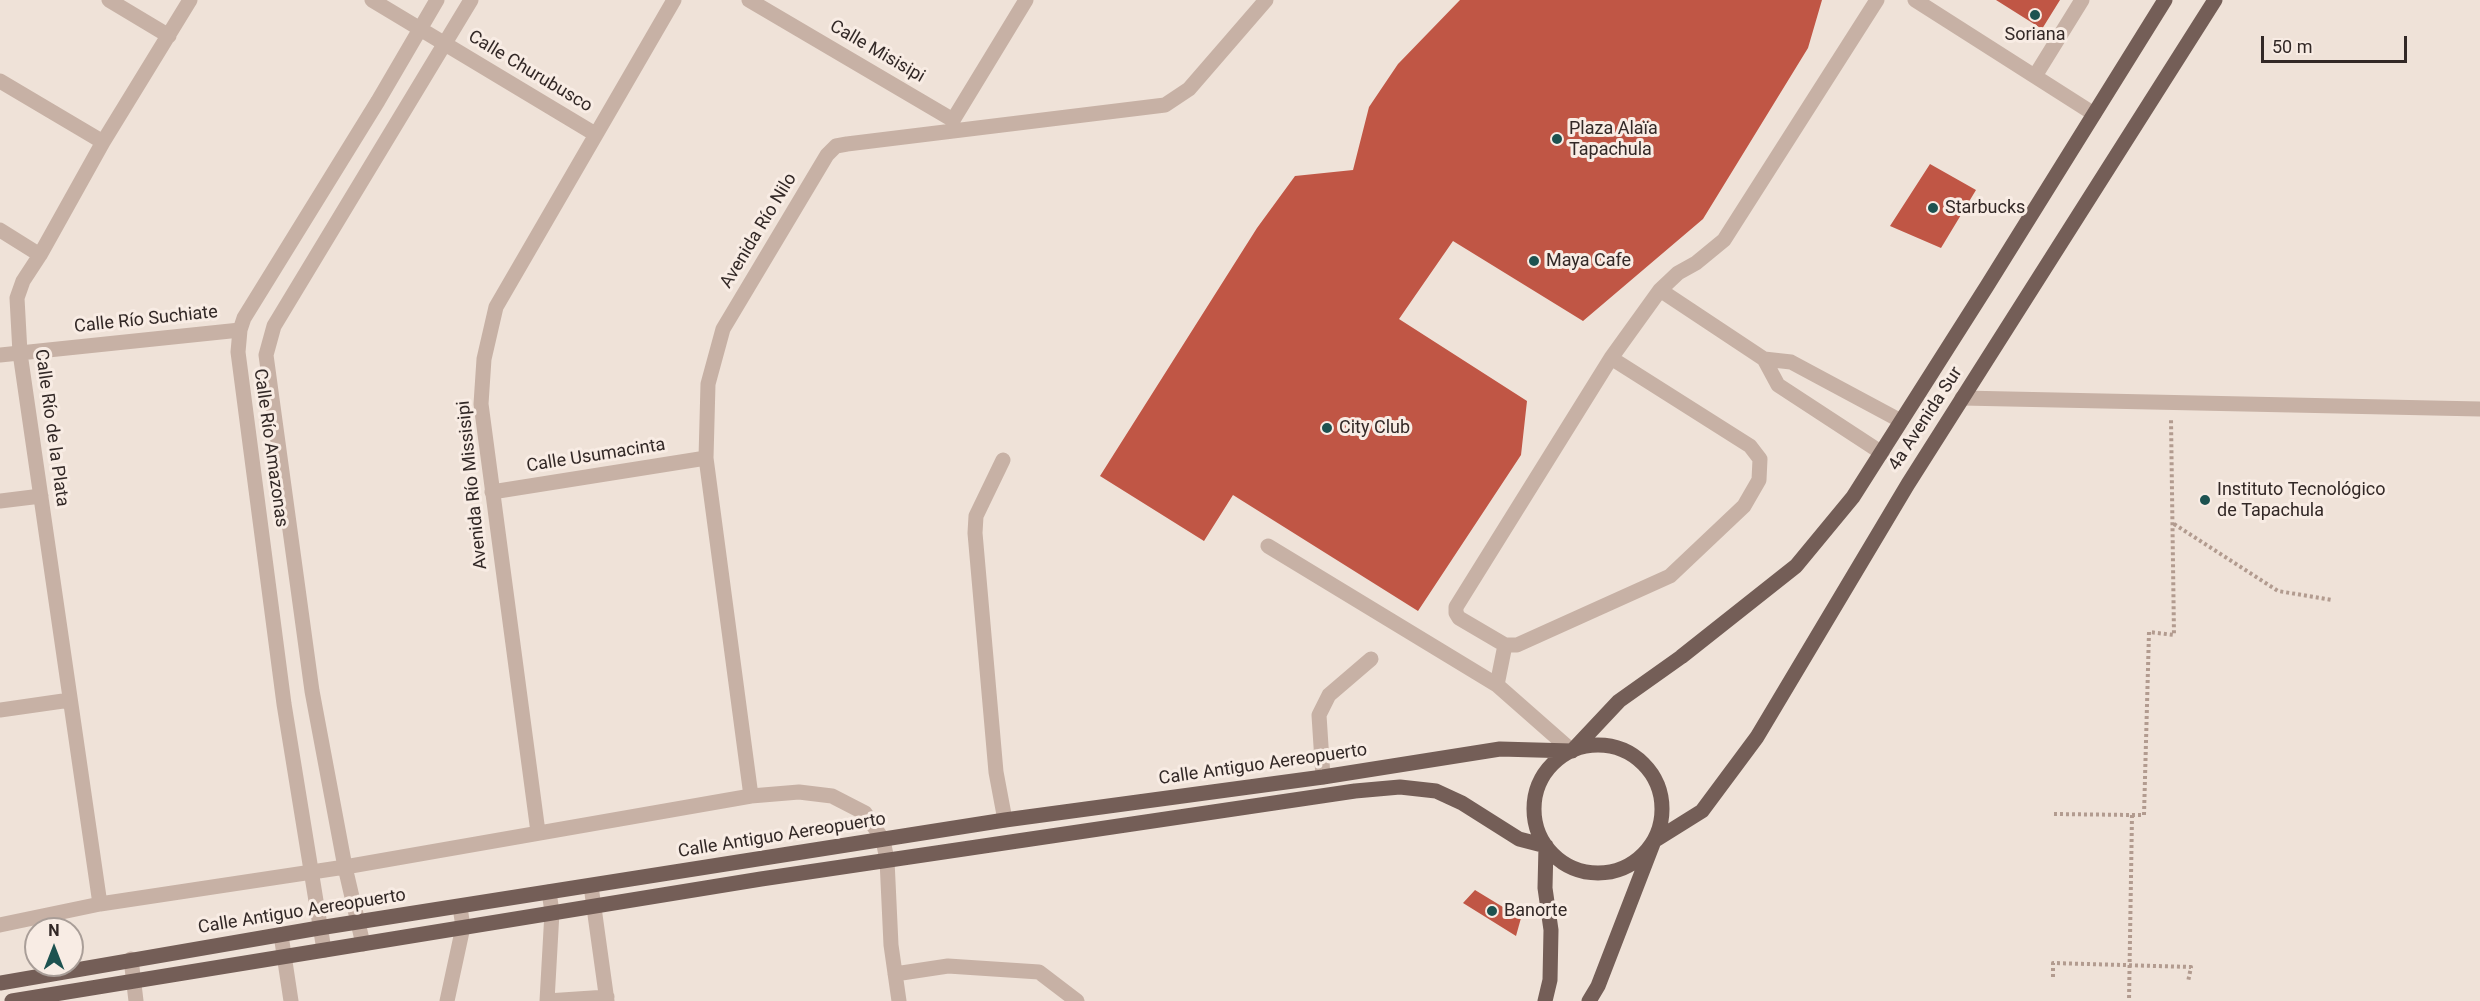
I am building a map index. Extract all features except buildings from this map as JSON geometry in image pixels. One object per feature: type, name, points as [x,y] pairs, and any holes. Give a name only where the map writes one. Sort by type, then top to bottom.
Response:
[{"type":"main road","name":"4a Avenida Sur","points":[[1572,751],[1619,701],[1681,657],[1796,566],[1853,497],[2164,0]]},
{"type":"main road","name":"4a Avenida Sur","points":[[1654,841],[1702,811],[1734,772],[1908,484],[2216,0]]},
{"type":"main road","points":[[1588,1001],[1598,986],[1654,841],[1661,822],[1662,802],[1657,783],[1646,766],[1630,754],[1612,747],[1591,746],[1572,751],[1553,764],[1540,782],[1534,803],[1536,826],[1546,846],[1561,861],[1580,870],[1601,873],[1622,868],[1641,858],[1654,841]]},
{"type":"main road","name":"Calle Antiguo Aereopuerto","points":[[0,983],[319,928],[1005,820],[1323,777],[1500,749],[1572,751]]},
{"type":"main road","points":[[12,1001],[552,912],[1355,791],[1400,787],[1436,791],[1483,814],[1519,839],[1546,846]]},
{"type":"main road","points":[[1545,1001],[1550,980],[1551,930],[1545,888],[1546,846]]},
{"type":"street","points":[[109,0],[169,36]]},
{"type":"street","name":"Calle Río de la Plata","points":[[100,904],[20,353],[17,298],[23,281],[190,0]]},
{"type":"street","name":"Calle Churubusco","points":[[372,0],[595,134]]},
{"type":"street","name":"Calle Río Amazonas","points":[[324,951],[284,704],[237,352],[244,318],[378,101],[437,0]]},
{"type":"street","name":"Calle Río Amazonas","points":[[363,944],[345,867],[312,692],[266,355],[274,326],[471,0]]},
{"type":"street","name":"Avenida Río Missisipi","points":[[538,832],[481,404],[484,359],[496,307],[674,0]]},
{"type":"street","name":"Calle Misisipi","points":[[749,0],[954,126]]},
{"type":"street","points":[[954,126],[1026,0]]},
{"type":"street","points":[[1611,358],[1750,446],[1760,459],[1759,480],[1743,506],[1670,576],[1516,645],[1505,645],[1459,618],[1456,607],[1611,358],[1660,290],[1678,273],[1696,263],[1724,240],[1877,0]]},
{"type":"street","points":[[1915,0],[2094,114]]},
{"type":"street","points":[[2035,76],[2082,0]]},
{"type":"street","name":"Avenida Río Nilo","points":[[751,796],[706,458],[708,384],[723,329],[827,155],[837,146],[954,126],[1165,105],[1190,89],[1255,4]]},
{"type":"street","points":[[0,81],[104,142]]},
{"type":"street","points":[[0,230],[40,255]]},
{"type":"street","points":[[1660,290],[1764,359],[1791,362],[1901,422]]},
{"type":"street","name":"Calle Río Suchiate","points":[[0,355],[240,330]]},
{"type":"street","points":[[1764,359],[1778,385],[1882,453]]},
{"type":"street","points":[[1962,398],[2480,409]]},
{"type":"street","name":"Calle Usumacinta","points":[[492,492],[706,458]]},
{"type":"street","points":[[1003,460],[976,516],[975,533],[996,772],[1005,820]]},
{"type":"street","points":[[0,501],[41,496]]},
{"type":"street","points":[[1268,546],[1497,685],[1572,751]]},
{"type":"street","points":[[1497,685],[1505,645]]},
{"type":"street","points":[[1323,777],[1319,716],[1329,695],[1371,659]]},
{"type":"street","points":[[0,710],[70,700]]},
{"type":"street","points":[[0,925],[100,904],[345,867],[751,796],[799,792],[832,796],[865,813],[883,840],[887,860],[891,945],[899,1001]]},
{"type":"street","points":[[549,892],[552,912],[547,1001],[607,999],[591,886]]},
{"type":"street","points":[[447,1001],[463,927],[460,907]]},
{"type":"street","points":[[282,935],[291,1001]]},
{"type":"street","points":[[131,959],[136,1001]]},
{"type":"street","points":[[895,974],[948,966],[1039,972],[1077,1001]]},
{"type":"path","points":[[2054,814],[2144,814],[2149,632],[2174,635],[2174,524],[2170,404]]},
{"type":"path","points":[[2174,524],[2278,591],[2332,600]]},
{"type":"path","points":[[2129,1001],[2132,814]]},
{"type":"path","points":[[2053,977],[2053,963],[2191,967],[2188,982]]},
{"type":"place","name":"Soriana","points":[[2035,15]]},
{"type":"place","name":"Plaza Alaïa Tapachula","points":[[1557,139]]},
{"type":"place","name":"Starbucks","points":[[1933,208]]},
{"type":"place","name":"Maya Cafe","points":[[1534,261]]},
{"type":"place","name":"City Club","points":[[1327,428]]},
{"type":"place","name":"Instituto Tecnológico de Tapachula","points":[[2205,500]]},
{"type":"place","name":"Banorte","points":[[1492,911]]}]
